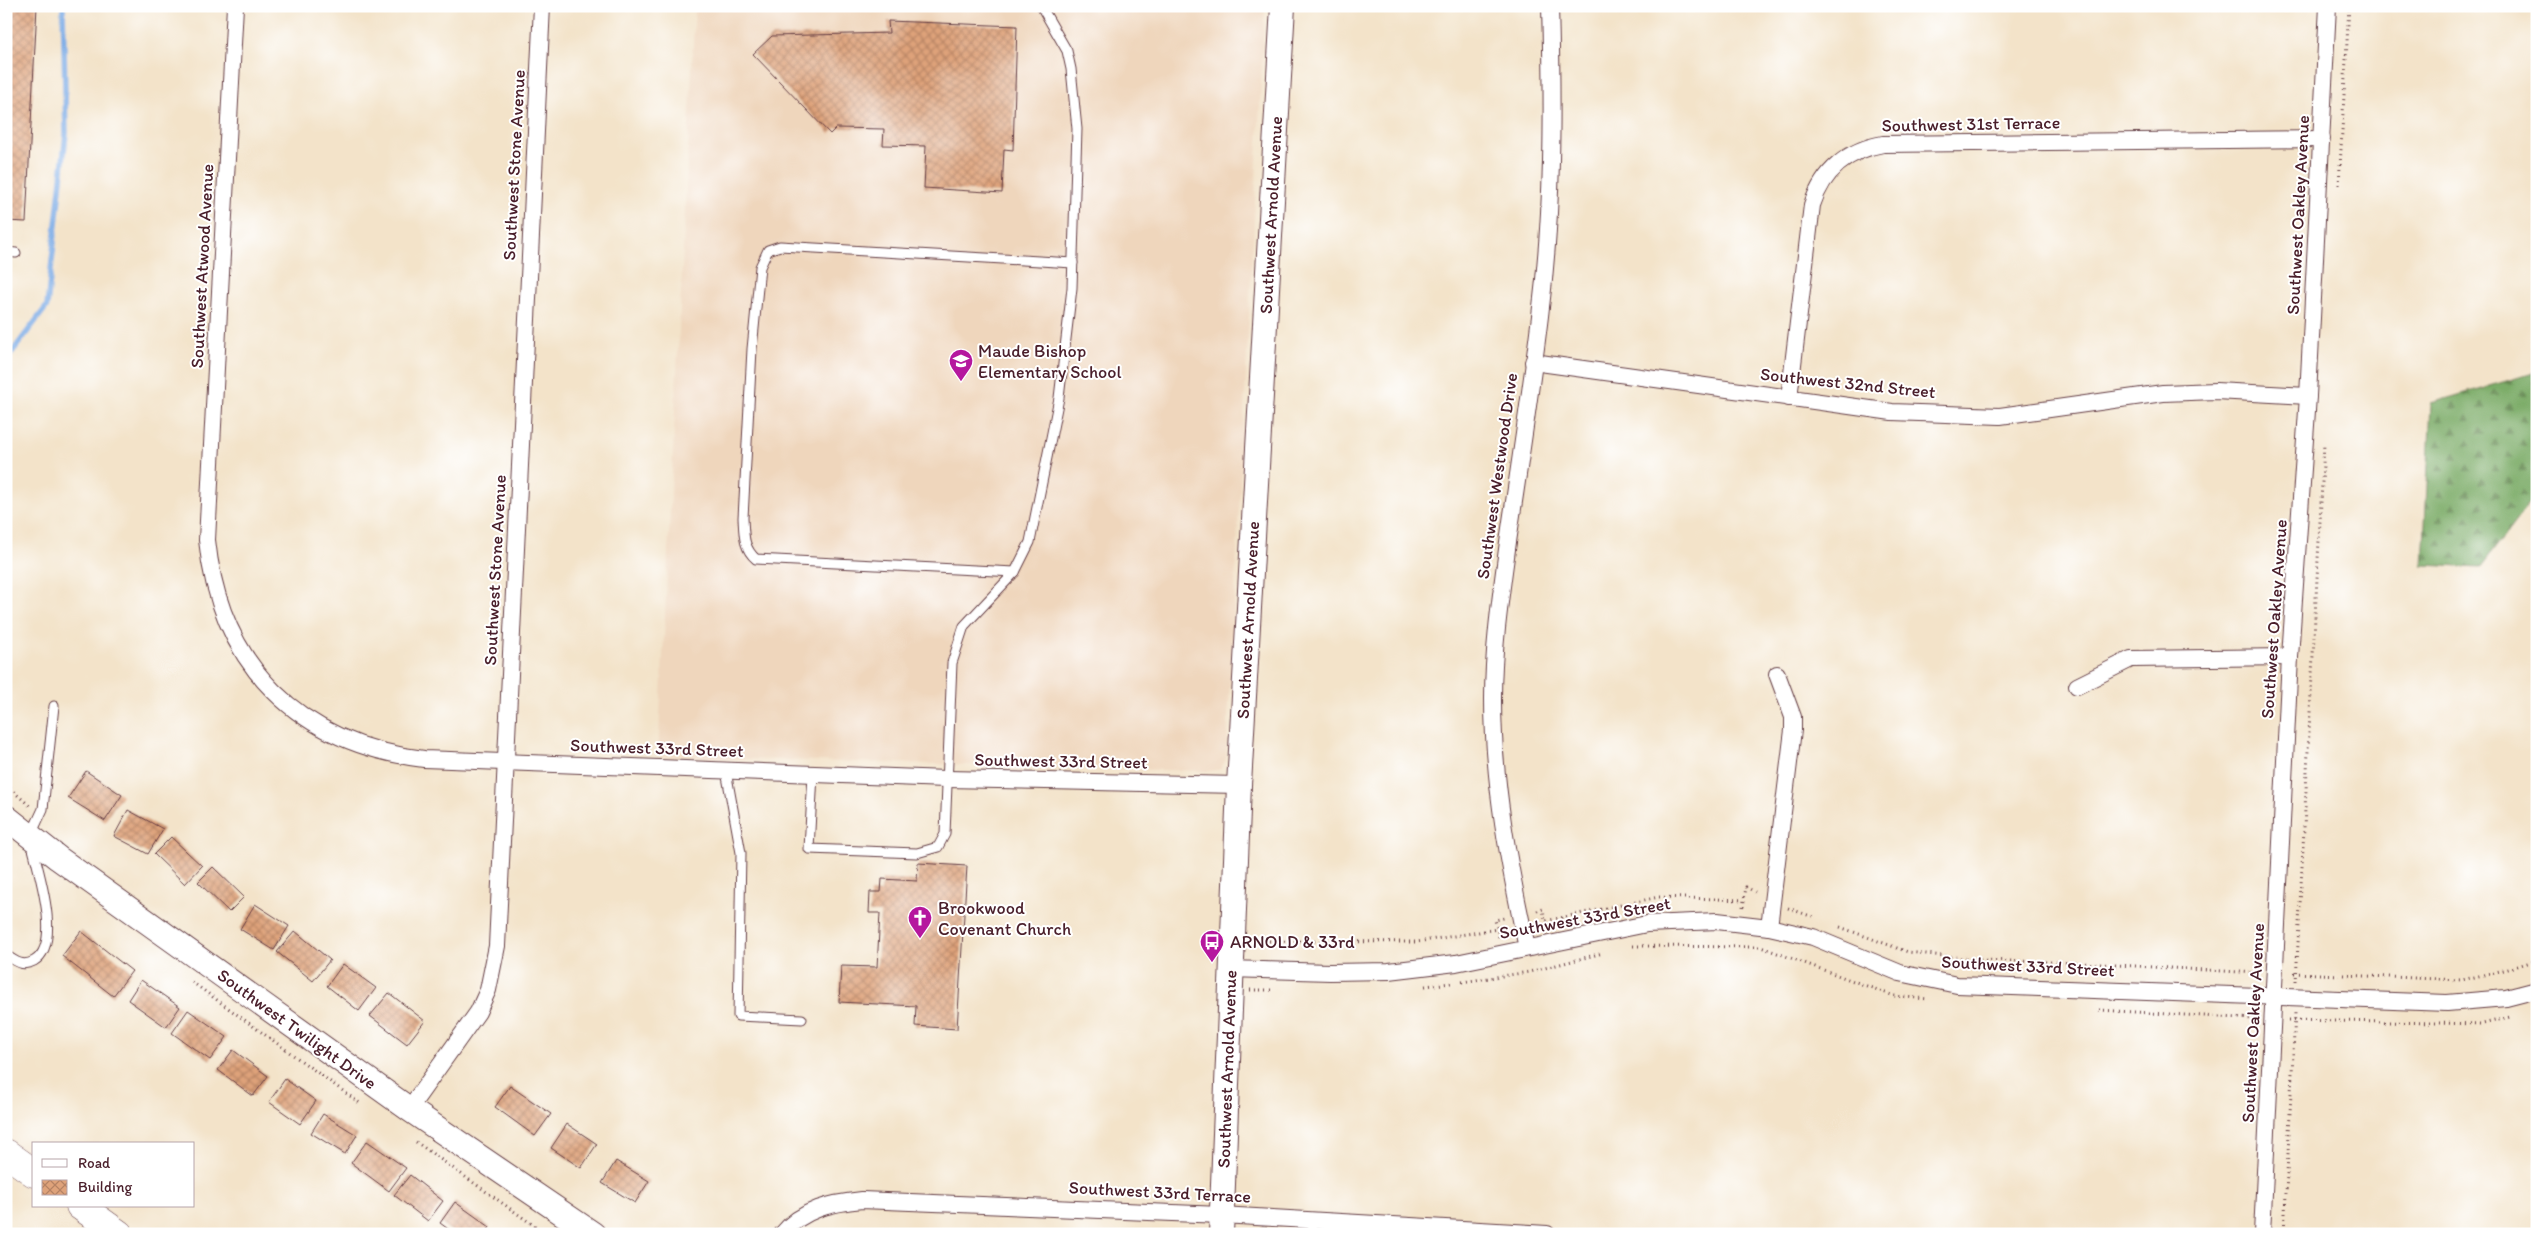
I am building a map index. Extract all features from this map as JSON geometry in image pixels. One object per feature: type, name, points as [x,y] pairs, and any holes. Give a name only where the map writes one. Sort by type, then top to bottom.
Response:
[{"type":"highway","points":[[6,1153],[32,1172]]},
{"type":"highway","points":[[83,1208],[119,1234]]},
{"type":"street","name":"Southwest Atwood Avenue","points":[[208,527],[235,6]]},
{"type":"street","name":"Southwest Stone Avenue","points":[[408,1109],[448,1051],[462,1037],[478,1012],[488,990],[497,946],[542,6]]},
{"type":"street","name":"Southwest Arnold Avenue","points":[[1221,1224],[1239,784],[1283,6]]},
{"type":"street","name":"Southwest Westwood Drive","points":[[1527,948],[1506,851],[1496,777],[1493,697],[1498,616],[1534,362],[1550,220],[1553,105],[1550,6]]},
{"type":"street","name":"Southwest Oakley Avenue","points":[[2262,1234],[2274,1020],[2290,657],[2308,396],[2328,6]]},
{"type":"street","name":"Southwest 31st Terrace","points":[[1789,398],[1812,205],[1823,181],[1834,167],[1847,157],[1869,147],[1883,144],[2322,139]]},
{"type":"street","name":"Southwest 32nd Street","points":[[1534,362],[1892,412],[2000,416],[2163,393],[2216,390],[2308,396]]},
{"type":"street","name":"Southwest 33rd Street","points":[[208,527],[209,558],[217,595],[234,636],[244,654],[271,688],[304,717],[339,738],[396,756],[813,774],[1239,784]]},
{"type":"street","points":[[2077,686],[2131,658],[2290,657]]},
{"type":"street","points":[[1769,927],[1793,730],[1793,717],[1777,674]]},
{"type":"street","name":"Southwest Twilight Drive","points":[[6,817],[30,837],[408,1109],[593,1234]]},
{"type":"street","name":"Southwest 33rd Street","points":[[1230,978],[1369,972],[1456,963],[1647,924],[1717,920],[1769,927],[1813,938],[1900,973],[1957,985],[2447,1003],[2478,1002],[2537,990]]},
{"type":"street","name":"Southwest 33rd Terrace","points":[[782,1234],[799,1218],[820,1207],[836,1202],[862,1200],[1221,1224],[1547,1234]]},
{"type":"lane","points":[[813,774],[810,849],[917,854],[938,847],[945,834],[952,663],[964,626],[1015,572],[1030,542],[1060,398],[1073,263],[1077,129],[1071,70],[1067,51],[1041,6]]},
{"type":"lane","points":[[1015,572],[756,559],[752,555],[745,545],[743,518],[752,349],[760,267],[768,250],[780,246],[1073,263]]},
{"type":"lane","points":[[6,252],[16,253]]},
{"type":"lane","points":[[6,956],[18,964],[28,964],[39,958],[45,947],[49,916],[30,837],[43,809],[54,706]]},
{"type":"lane","points":[[726,770],[741,853],[738,1016],[802,1019]]},
{"type":"path","points":[[2338,192],[2349,6]]},
{"type":"path","points":[[2284,1234],[2325,438]]},
{"type":"path","points":[[1743,908],[1746,887],[1818,919]]},
{"type":"path","points":[[1508,975],[1495,920],[1544,910],[1545,921],[1659,898],[1744,900]]},
{"type":"path","points":[[1836,925],[1908,952],[1980,960],[2082,962],[2276,973],[2462,980],[2537,960]]},
{"type":"path","points":[[1252,941],[1417,942],[1497,929]]},
{"type":"path","points":[[1630,946],[1760,947],[1894,996],[1933,999]]},
{"type":"path","points":[[1424,986],[1529,972],[1612,951]]},
{"type":"path","points":[[1230,978],[1247,990],[1277,990]]},
{"type":"path","points":[[2098,1010],[2274,1020],[2483,1024],[2519,1015]]},
{"type":"shaded area","name":"Maude Bishop Elementary School","points":[[695,6],[1265,6],[1226,759],[1221,769],[1210,771],[658,757]]},
{"type":"green space","points":[[2537,372],[2537,493],[2480,568],[2423,565],[2431,403]]},
{"type":"building","points":[[7,6],[37,6],[26,222],[6,221]]},
{"type":"building","points":[[888,21],[1017,26],[1013,150],[1004,149],[1002,193],[924,188],[926,146],[883,145],[884,129],[836,128],[830,134],[753,54],[772,36],[889,33]]},
{"type":"building","points":[[86,771],[122,795],[105,821],[68,798]]},
{"type":"building","points":[[128,810],[163,829],[148,854],[114,836]]},
{"type":"building","points":[[171,837],[202,866],[185,884],[154,854]]},
{"type":"building","name":"Brookwood Covenant Church","points":[[918,863],[967,866],[957,1029],[915,1026],[916,1006],[839,1002],[841,966],[877,967],[880,913],[869,913],[870,892],[881,892],[882,879],[917,881]]},
{"type":"building","points":[[213,867],[244,897],[229,912],[198,882]]},
{"type":"building","points":[[255,904],[289,926],[274,950],[240,929]]},
{"type":"building","points":[[81,931],[132,971],[113,996],[62,956]]},
{"type":"building","points":[[295,931],[330,960],[313,981],[277,952]]},
{"type":"building","points":[[343,964],[376,988],[359,1011],[327,986]]},
{"type":"building","points":[[141,980],[180,1007],[166,1027],[128,1000]]},
{"type":"building","points":[[389,993],[425,1021],[407,1044],[370,1016]]},
{"type":"building","points":[[188,1010],[227,1037],[210,1060],[172,1033]]},
{"type":"building","points":[[233,1050],[268,1076],[253,1096],[218,1070]]},
{"type":"building","points":[[285,1079],[316,1101],[300,1124],[269,1102]]},
{"type":"building","points":[[510,1086],[551,1114],[535,1136],[495,1107]]},
{"type":"building","points":[[323,1114],[357,1135],[345,1154],[311,1133]]},
{"type":"building","points":[[567,1124],[597,1144],[581,1168],[551,1148]]},
{"type":"building","points":[[367,1141],[406,1168],[389,1191],[351,1163]]},
{"type":"building","points":[[616,1161],[649,1181],[635,1203],[602,1183]]},
{"type":"building","points":[[410,1175],[443,1201],[428,1221],[394,1195]]},
{"type":"building","points":[[455,1202],[490,1227],[485,1234],[455,1234],[440,1223]]},
{"type":"waterway","points":[[6,360],[47,306],[66,134],[63,6]]},
{"type":"place","name":"Maude Bishop Elementary School","points":[[961,382]]},
{"type":"place","name":"Brookwood Covenant Church","points":[[920,939]]},
{"type":"place","name":"ARNOLD & 33rd","points":[[1212,963]]}]
